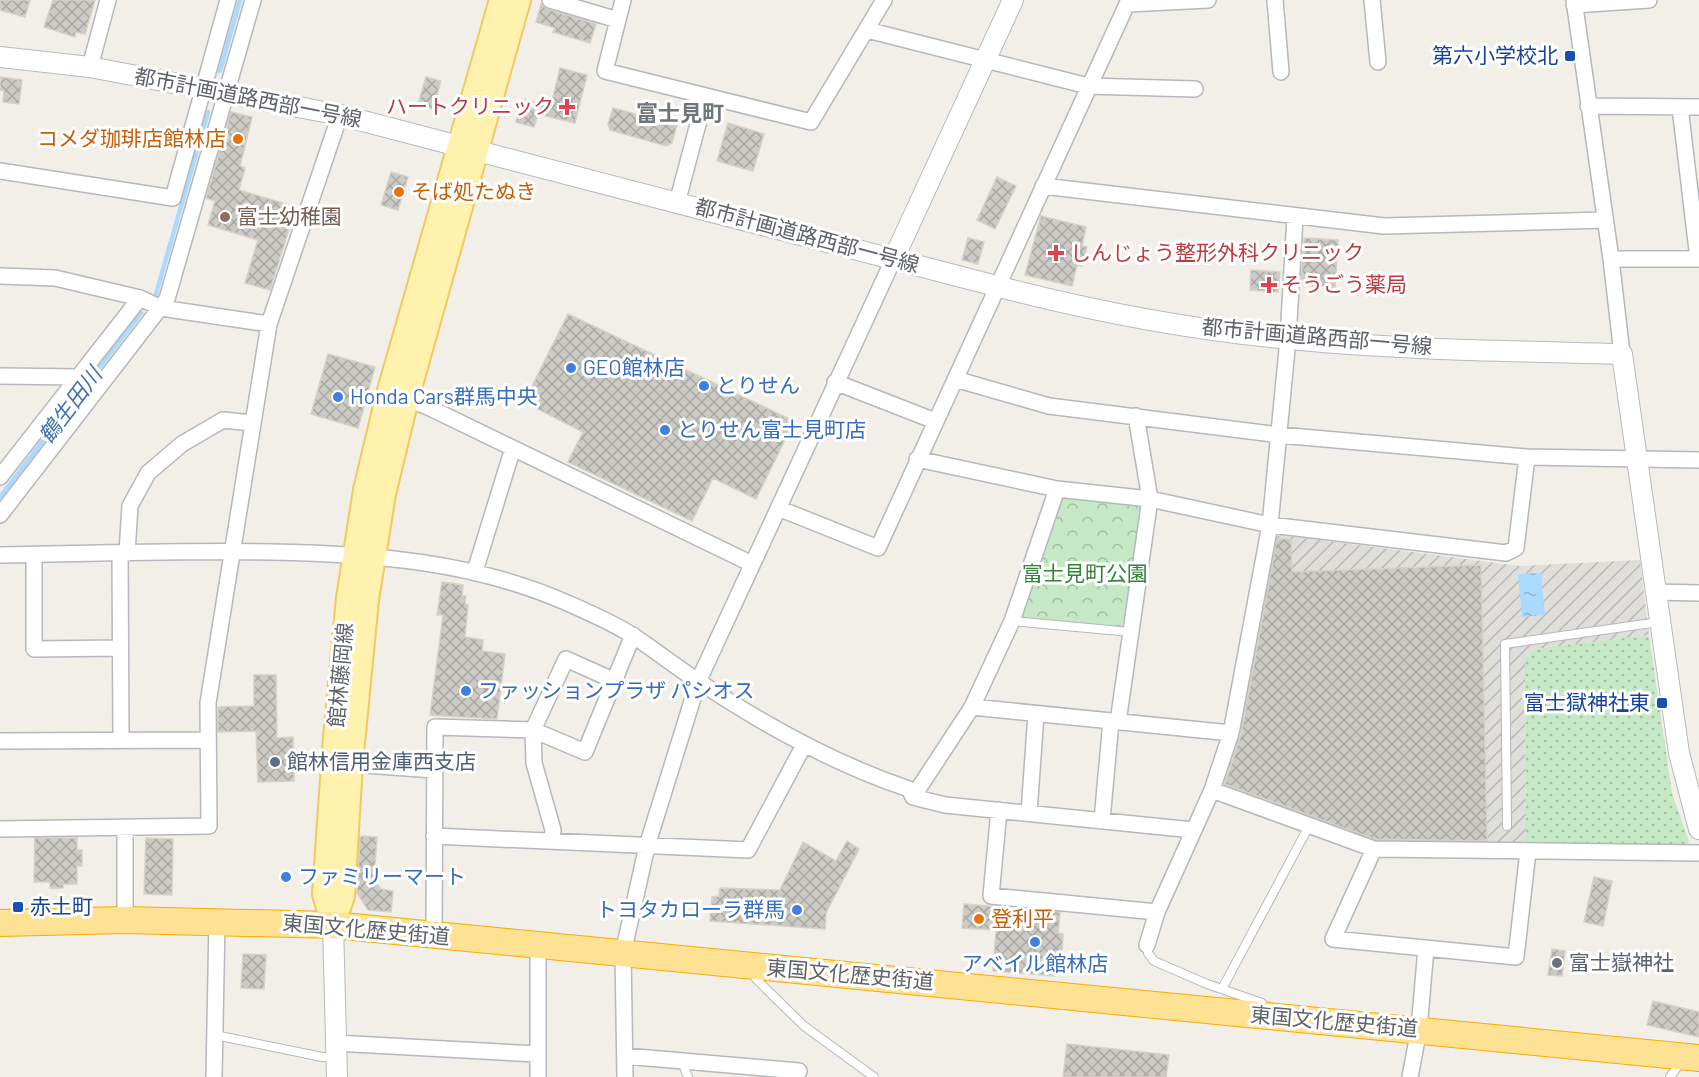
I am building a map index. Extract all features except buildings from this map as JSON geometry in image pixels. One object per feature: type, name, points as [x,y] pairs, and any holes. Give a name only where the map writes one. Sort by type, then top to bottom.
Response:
[{"type":"highway","name":"東国文化歴史街道","points":[[0,923],[125,920],[333,925],[1692,1057]]},
{"type":"main road","name":"館林藤岡線","points":[[333,925],[324,894],[339,692],[364,555],[384,494],[469,148],[501,0]]},
{"type":"main road","name":"館林藤岡線","points":[[333,925],[343,896],[364,555],[365,490],[388,394],[519,0]]},
{"type":"street","points":[[90,67],[108,0]]},
{"type":"street","points":[[0,171],[173,198],[228,0]]},
{"type":"street","points":[[0,515],[166,299],[253,0]]},
{"type":"street","points":[[549,0],[618,20]]},
{"type":"street","points":[[623,0],[605,71],[705,98],[811,122],[884,0]]},
{"type":"street","points":[[625,1077],[623,953],[647,846],[699,682],[835,382],[1013,0]]},
{"type":"street","points":[[778,508],[878,548],[1127,4],[1208,0]]},
{"type":"street","points":[[1275,0],[1281,72]]},
{"type":"street","points":[[1372,0],[1378,62]]},
{"type":"street","points":[[1649,0],[1574,3],[1611,259],[1635,458],[1659,622],[1679,753],[1699,829]]},
{"type":"street","points":[[867,30],[1088,86],[1195,89]]},
{"type":"street","name":"都市計画道路西部一号線","points":[[0,57],[90,67],[228,91],[340,115],[996,286],[1130,316],[1288,339],[1473,350],[1622,354]]},
{"type":"street","points":[[677,203],[705,98]]},
{"type":"street","points":[[1588,106],[1699,107]]},
{"type":"street","points":[[1611,259],[1699,259],[1680,107]]},
{"type":"street","points":[[0,829],[209,826],[208,703],[268,324],[340,115]]},
{"type":"street","points":[[1043,186],[1391,227],[1605,220]]},
{"type":"street","points":[[1147,945],[1158,912],[1212,790],[1231,733],[1270,525],[1288,339],[1295,217]]},
{"type":"street","points":[[0,276],[55,278],[140,298],[161,308],[268,324]]},
{"type":"street","points":[[0,477],[140,298]]},
{"type":"street","points":[[0,376],[80,377]]},
{"type":"street","points":[[955,379],[1049,406],[1280,435],[1527,457],[1699,460]]},
{"type":"street","points":[[835,382],[935,421]]},
{"type":"street","points":[[407,399],[752,564]]},
{"type":"street","points":[[1102,820],[1114,722],[1131,632],[1150,499],[1136,416]]},
{"type":"street","points":[[121,740],[120,648],[123,553],[130,506],[147,473],[182,444],[223,420],[252,423]]},
{"type":"street","points":[[475,571],[513,448]]},
{"type":"street","points":[[917,459],[1057,489],[1150,499],[1270,525],[1506,554],[1516,548],[1527,457]]},
{"type":"street","points":[[913,797],[972,707],[1012,621],[1057,489]]},
{"type":"street","points":[[0,555],[233,552],[364,555],[475,571],[565,602],[633,635],[699,682],[804,744],[862,773],[909,789],[913,797],[945,805],[1193,830]]},
{"type":"street","points":[[34,555],[34,649],[120,648]]},
{"type":"street","points":[[1655,592],[1699,593]]},
{"type":"street","points":[[434,935],[435,727],[533,730],[585,752],[633,635]]},
{"type":"street","points":[[552,841],[553,830],[534,764],[533,730],[566,659],[615,681]]},
{"type":"street","points":[[972,707],[1231,733]]},
{"type":"street","points":[[1029,813],[1036,714]]},
{"type":"street","points":[[0,741],[208,740]]},
{"type":"street","points":[[435,836],[748,850],[804,744]]},
{"type":"street","points":[[351,764],[434,770]]},
{"type":"street","points":[[1212,790],[1374,849],[1699,853]]},
{"type":"street","points":[[999,810],[991,896],[1158,912]]},
{"type":"street","points":[[125,828],[125,920]]},
{"type":"street","points":[[1374,849],[1333,939],[1516,957],[1528,851]]},
{"type":"street","points":[[214,1077],[217,921]]},
{"type":"street","points":[[333,925],[336,1059],[537,1054]]},
{"type":"street","points":[[538,945],[538,1077]]},
{"type":"street","points":[[1410,1077],[1419,1029],[1426,948]]},
{"type":"street","points":[[625,1056],[682,1061],[742,1071],[799,1071]]},
{"type":"lane","points":[[1012,621],[1131,632]]},
{"type":"lane","points":[[1507,826],[1505,644],[1659,622]]},
{"type":"lane","points":[[1222,989],[1309,826]]},
{"type":"lane","points":[[1147,945],[1148,953],[1154,961],[1262,1003],[1272,1016]]},
{"type":"lane","points":[[748,966],[757,980],[804,1026],[874,1077]]},
{"type":"lane","points":[[215,1035],[336,1059]]},
{"type":"lane","points":[[1670,1077],[1692,1057]]},
{"type":"lane","points":[[682,1061],[688,1077]]},
{"type":"shaded area","points":[[1281,535],[1520,566],[1640,560],[1649,635],[1536,649],[1525,658],[1526,846],[1419,847],[1368,840],[1221,788],[1241,717],[1274,538]]},
{"type":"green space","name":"富士見町公園","points":[[1057,489],[1150,499],[1131,632],[1012,621]]},
{"type":"green space","points":[[1649,635],[1672,793],[1689,842],[1683,847],[1526,846],[1525,658],[1536,649]]},
{"type":"water","points":[[1541,573],[1545,615],[1522,617],[1518,574]]},
{"type":"waterway","name":"鶴生田川","points":[[220,71],[240,0]]},
{"type":"waterway","name":"鶴生田川","points":[[156,294],[208,112]]},
{"type":"waterway","name":"鶴生田川","points":[[0,497],[141,313]]},
{"type":"place","name":"第六小学校北","points":[[1570,56]]},
{"type":"place","name":"ハートクリニック","points":[[567,107]]},
{"type":"place","name":"コメダ珈琲店館林店","points":[[238,139]]},
{"type":"place","name":"そば処たぬき","points":[[399,192]]},
{"type":"place","name":"富士幼稚園","points":[[225,217]]},
{"type":"place","name":"しんじょう整形外科クリニック","points":[[1056,253]]},
{"type":"place","name":"そうごう薬局","points":[[1269,285]]},
{"type":"place","name":"GEO館林店","points":[[571,368]]},
{"type":"place","name":"とりせん","points":[[704,386]]},
{"type":"place","name":"Honda Cars群馬中央","points":[[338,397]]},
{"type":"place","name":"とりせん富士見町店","points":[[665,430]]},
{"type":"place","name":"ファッションプラザ パシオス","points":[[466,691]]},
{"type":"place","name":"富士獄神社東","points":[[1662,703]]},
{"type":"place","name":"館林信用金庫西支店","points":[[275,762]]},
{"type":"place","name":"ファミリーマート","points":[[286,877]]},
{"type":"place","name":"赤土町","points":[[18,907]]},
{"type":"place","name":"トヨタカローラ群馬","points":[[797,910]]},
{"type":"place","name":"登利平","points":[[979,919]]},
{"type":"place","name":"アベイル館林店","points":[[1035,942]]},
{"type":"place","name":"富士嶽神社","points":[[1557,963]]},
{"type":"district","name":"富士見町","points":[[680,113]]}]
